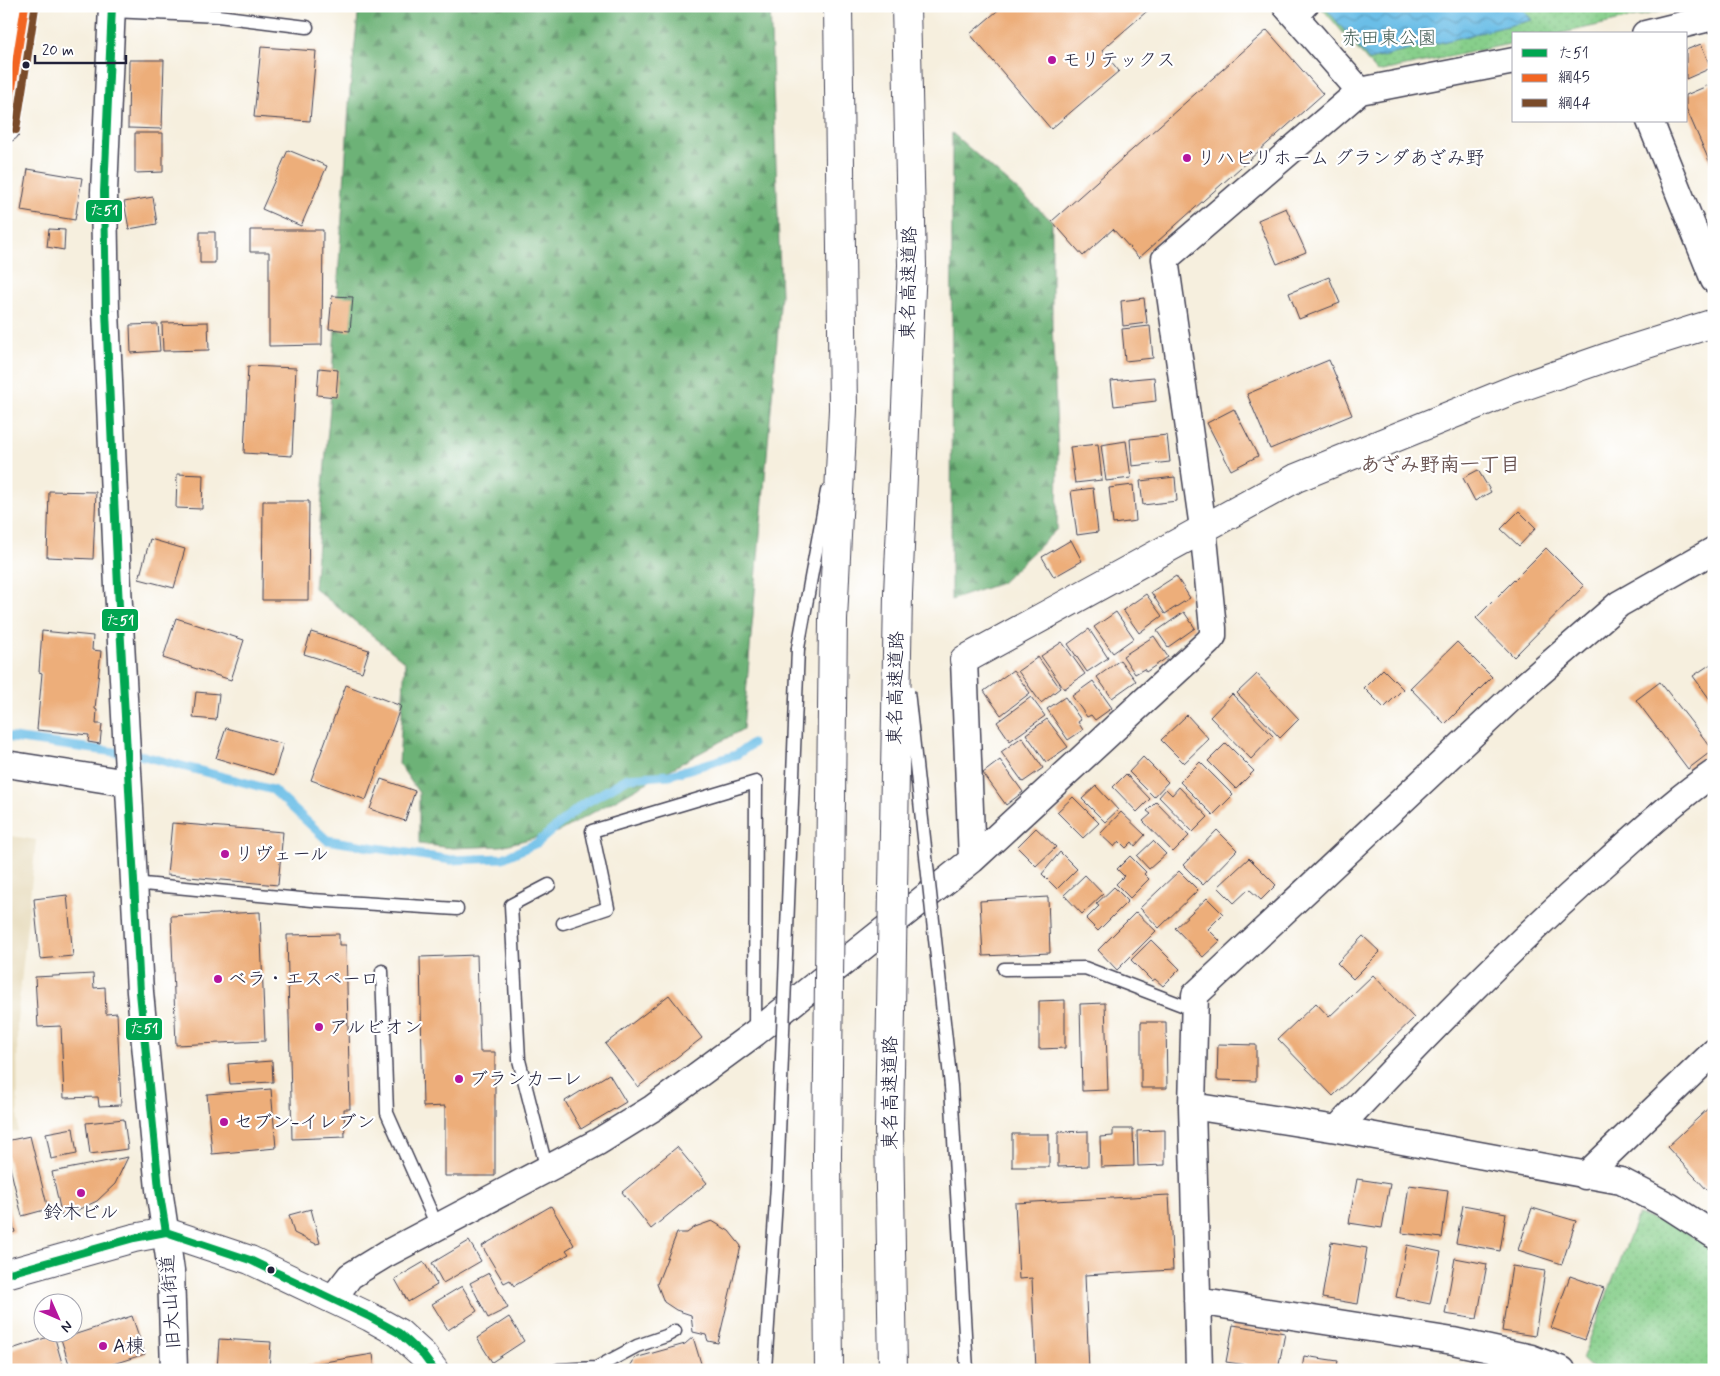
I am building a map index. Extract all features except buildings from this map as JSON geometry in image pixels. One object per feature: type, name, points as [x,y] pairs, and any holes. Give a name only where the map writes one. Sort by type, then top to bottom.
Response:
[{"type":"main road","points":[[6,128],[26,6]]},
{"type":"main road","points":[[829,1370],[827,1156],[833,620],[842,409],[838,6]]},
{"type":"main road","name":"東名高速道路","points":[[893,1370],[889,1128],[898,594],[912,265],[906,6]]},
{"type":"main road","points":[[964,660],[1296,478],[1429,423],[1557,374],[1714,323]]},
{"type":"main road","points":[[6,1274],[134,1238],[166,1232],[250,1260],[333,1298],[399,1333],[423,1355],[434,1370]]},
{"type":"street","name":"旧大山街道","points":[[112,9],[104,180],[106,310],[133,883],[140,992],[159,1189],[171,1270],[174,1370]]},
{"type":"street","points":[[1300,11],[1360,91]]},
{"type":"street","points":[[1652,32],[1714,17]]},
{"type":"street","points":[[333,1298],[350,1276],[386,1254],[547,1170],[653,1108],[755,1033],[972,860],[1213,636],[1203,528],[1165,259],[1360,91],[1512,61]]},
{"type":"street","points":[[1650,122],[1714,280]]},
{"type":"street","points":[[1199,1370],[1192,1106],[1195,995],[1521,689],[1619,604],[1714,550]]},
{"type":"street","points":[[964,660],[972,860]]},
{"type":"street","points":[[6,764],[127,767]]},
{"type":"street","points":[[1337,1129],[1451,1008],[1561,902],[1687,792],[1714,773]]},
{"type":"street","points":[[1586,1176],[1714,1052]]},
{"type":"street","points":[[1192,1106],[1337,1129],[1621,1182],[1669,1206],[1714,1235]]},
{"type":"street","points":[[1197,1301],[1453,1340],[1531,1358],[1562,1370]]},
{"type":"lane","points":[[112,9],[218,16],[307,27]]},
{"type":"lane","points":[[765,1370],[777,1185],[798,648],[842,409]]},
{"type":"lane","points":[[898,594],[951,1086],[967,1370]]},
{"type":"lane","points":[[563,923],[608,908],[592,831],[756,782],[755,1033]]},
{"type":"lane","points":[[133,883],[312,900],[457,909]]},
{"type":"lane","points":[[547,1170],[519,1060],[511,905],[549,884]]},
{"type":"lane","points":[[1004,969],[1085,968],[1195,1010]]},
{"type":"lane","points":[[382,971],[387,1113],[438,1228]]},
{"type":"lane","points":[[558,1370],[597,1369],[637,1346],[675,1331]]},
{"type":"shaded area","points":[[6,835],[36,840],[17,1021],[18,1131],[6,1132]]},
{"type":"green space","points":[[359,6],[770,6],[781,295],[743,729],[558,832],[501,846],[453,848],[419,844],[419,793],[399,764],[405,662],[314,588],[330,407],[350,90]]},
{"type":"green space","name":"赤田東公園","points":[[1320,6],[1685,6],[1567,32],[1512,32],[1512,43],[1377,72]]},
{"type":"green space","points":[[952,133],[1052,221],[1052,325],[1058,452],[1057,529],[1001,583],[951,600]]},
{"type":"green space","points":[[1638,1215],[1675,1226],[1714,1249],[1714,1370],[1594,1370],[1582,1359]]},
{"type":"water","points":[[1324,6],[1520,6],[1532,20],[1369,60]]},
{"type":"waterway","points":[[6,737],[144,756],[273,790],[327,840],[451,860],[503,858],[537,843],[582,805],[628,778],[670,775],[736,755],[752,744]]},
{"type":"transit line","name":"綱45","points":[[6,126],[25,6]]},
{"type":"transit line","name":"た51","points":[[112,6],[104,192],[106,311],[118,587],[140,992],[159,1189],[166,1232]]},
{"type":"transit line","name":"綱44","points":[[16,130],[35,8]]},
{"type":"transit line","name":"た51","points":[[6,1274],[134,1238],[166,1232],[250,1260],[370,1317],[399,1333],[423,1355],[434,1370]]},
{"type":"place","name":"モリテックス","points":[[1052,60]]},
{"type":"place","name":"リハビリホーム グランダあざみ野","points":[[1187,158]]},
{"type":"place","name":"リヴェール","points":[[225,854]]},
{"type":"place","name":"ベラ・エスペーロ","points":[[218,979]]},
{"type":"place","name":"アルビオン","points":[[319,1027]]},
{"type":"place","name":"ブランカーレ","points":[[459,1079]]},
{"type":"place","name":"セブン-イレブン","points":[[224,1122]]},
{"type":"place","name":"鈴木ビル","points":[[81,1193]]},
{"type":"place","name":"A棟","points":[[103,1346]]},
{"type":"district","name":"あざみ野南一丁目","points":[[1440,465]]}]
